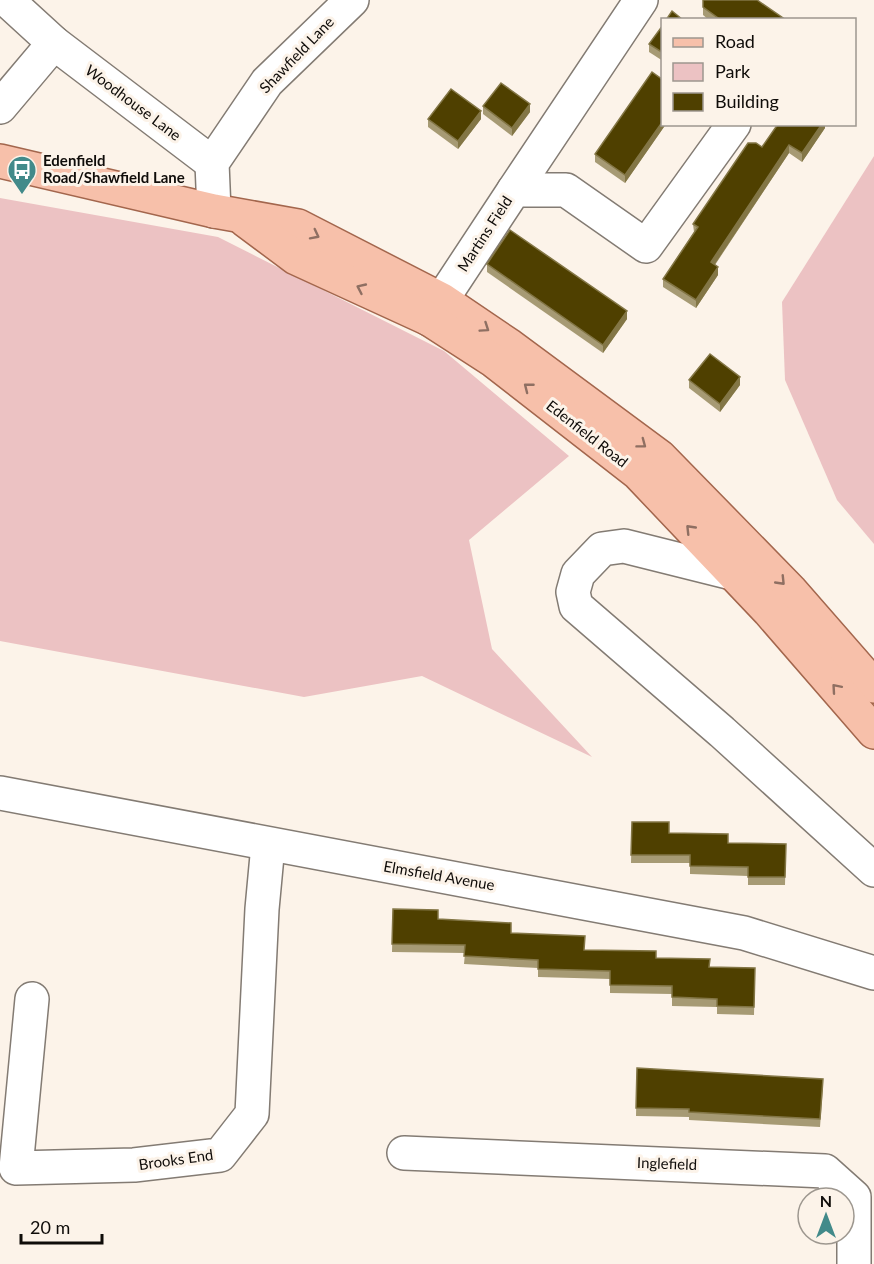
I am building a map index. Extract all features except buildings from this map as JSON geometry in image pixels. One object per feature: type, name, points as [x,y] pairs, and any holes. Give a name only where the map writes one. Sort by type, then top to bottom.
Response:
[{"type":"main road","name":"Edenfield Road","points":[[0,160],[226,213],[296,258],[436,309],[510,346],[660,457],[791,591],[874,686]]},
{"type":"main road","name":"Edenfield Road","points":[[436,309],[494,361],[638,473],[732,573],[874,732]]},
{"type":"street","name":"Woodhouse Lane","points":[[7,0],[54,43],[212,163]]},
{"type":"street","name":"Shawfield Lane","points":[[212,163],[267,82],[352,0]]},
{"type":"street","points":[[514,190],[640,0]]},
{"type":"street","points":[[0,107],[54,43]]},
{"type":"street","name":"Martins Field","points":[[436,309],[514,190],[566,190],[646,246],[733,126]]},
{"type":"street","points":[[212,163],[226,213]]},
{"type":"street","points":[[732,573],[624,546],[602,549],[578,574],[573,592],[576,606],[722,732],[874,870]]},
{"type":"street","name":"Elmsfield Avenue","points":[[0,792],[268,845],[744,933],[874,973]]},
{"type":"street","name":"Brooks End","points":[[32,999],[16,1168],[134,1166],[220,1155],[252,1114],[262,909],[268,845]]},
{"type":"street","name":"Inglefield","points":[[404,1153],[825,1171],[854,1197],[854,1264]]},
{"type":"green space","points":[[874,156],[874,544],[837,500],[785,380],[782,302]]},
{"type":"green space","points":[[0,198],[218,237],[444,351],[569,456],[469,540],[492,649],[592,757],[422,676],[304,697],[0,641]]},
{"type":"place","name":"Edenfield Road/Shawfield Lane","points":[[22,196]]}]
